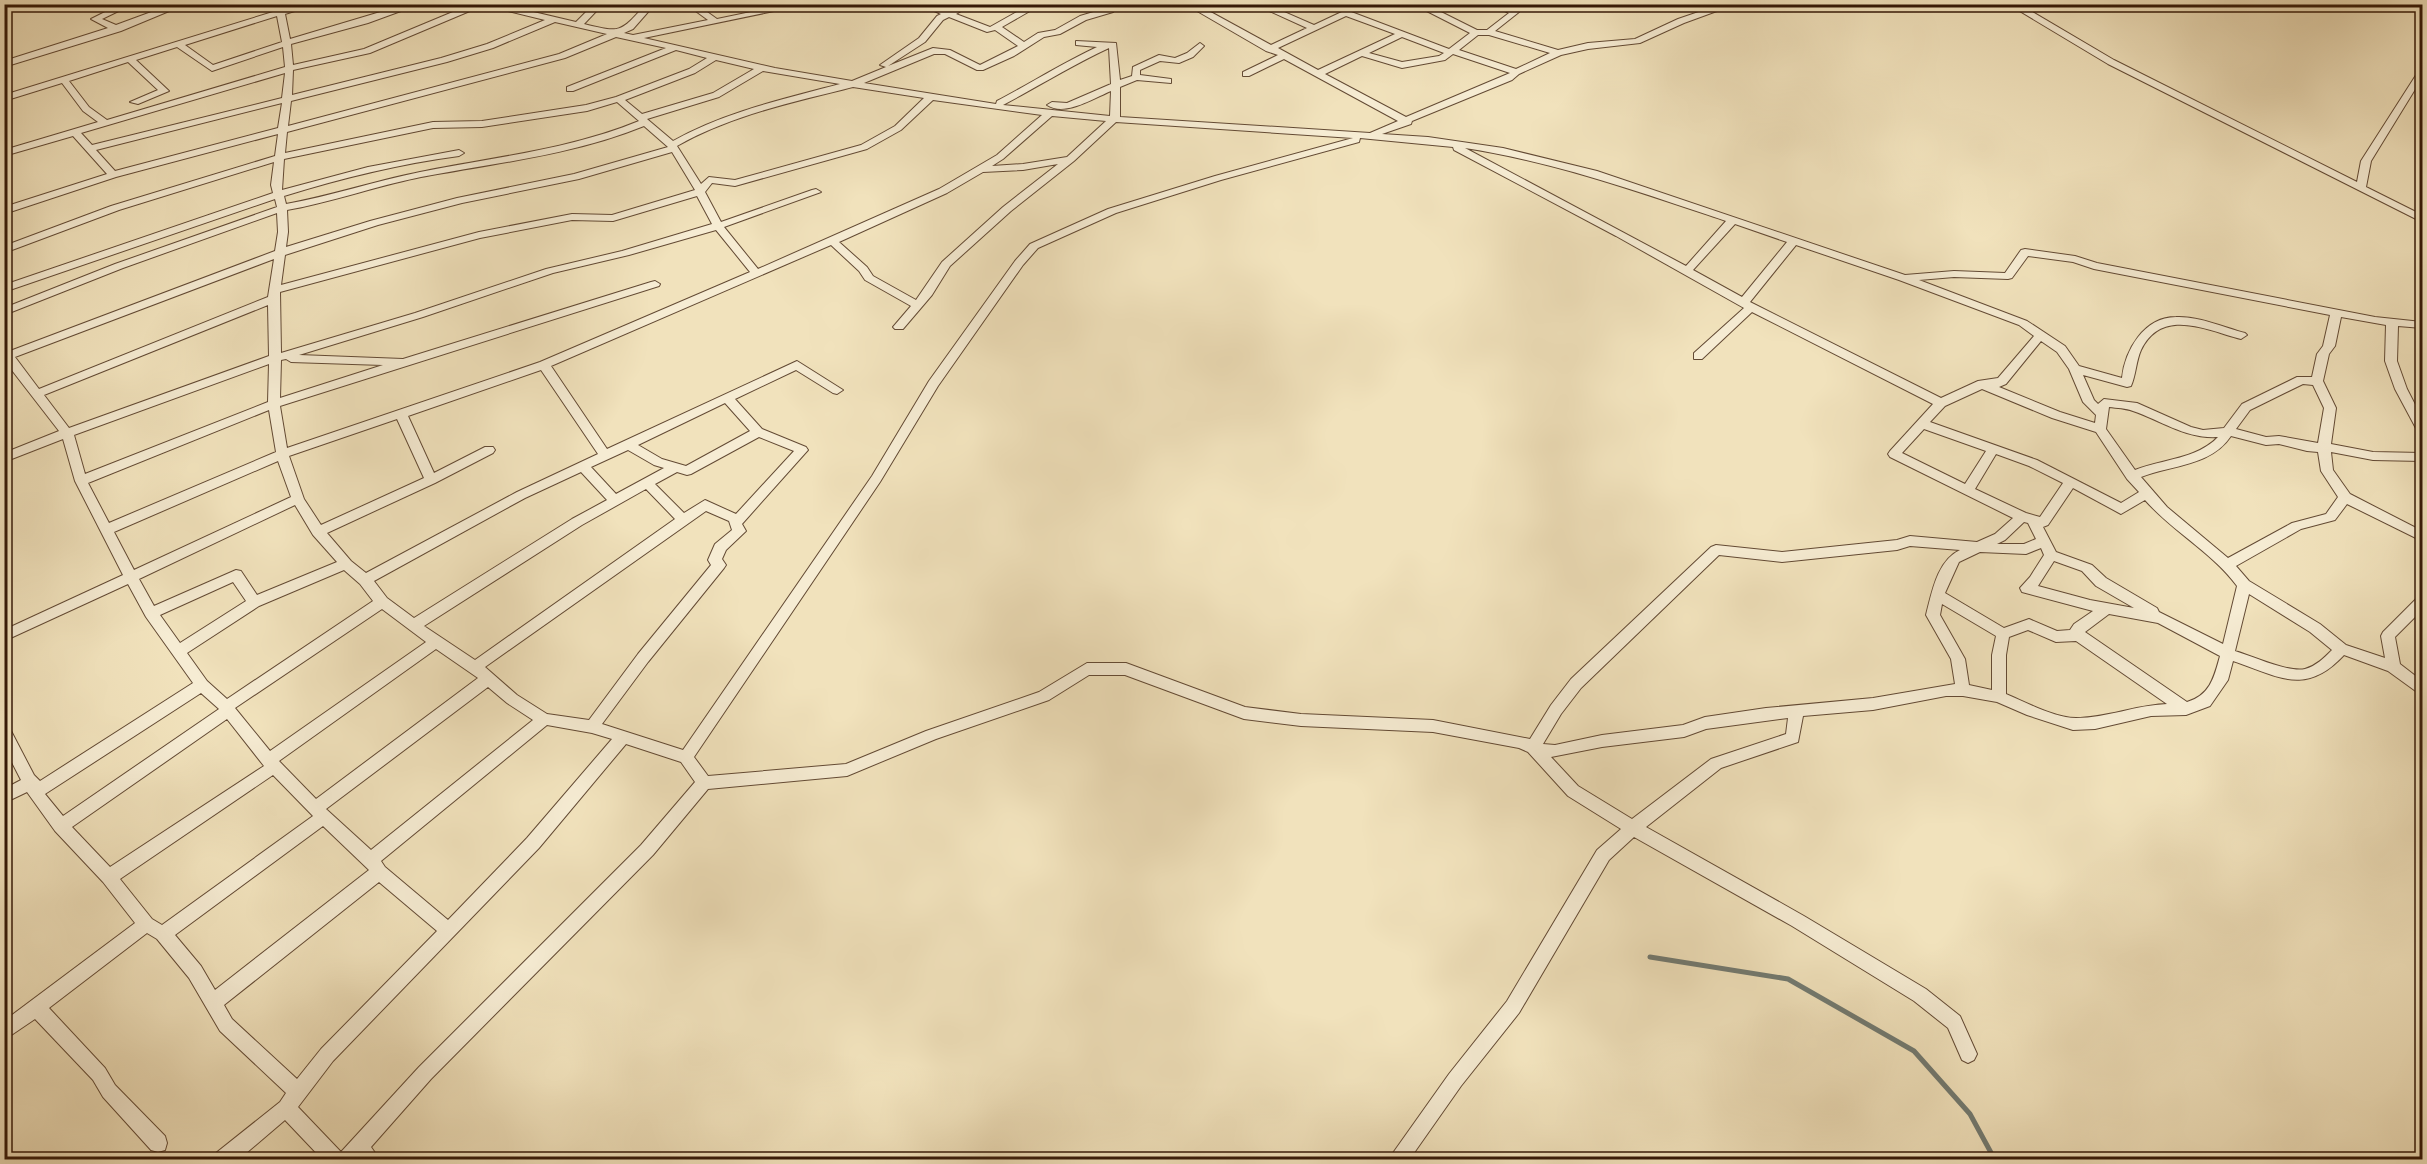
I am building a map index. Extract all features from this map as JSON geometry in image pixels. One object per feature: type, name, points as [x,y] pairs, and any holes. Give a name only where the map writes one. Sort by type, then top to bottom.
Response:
[{"type":"street","points":[[118,29],[95,19],[129,4]]},
{"type":"street","points":[[4,64],[52,46],[118,29],[182,4]]},
{"type":"street","points":[[4,98],[178,44],[279,9],[313,4]]},
{"type":"street","points":[[178,44],[212,68],[286,42],[321,35],[416,4]]},
{"type":"street","points":[[4,153],[288,69],[367,51],[480,4]]},
{"type":"street","points":[[487,4],[629,39],[762,68],[931,97],[1050,113],[1448,143],[1503,152],[1594,173],[1903,278],[2023,323],[2061,349],[2075,369],[2089,402],[2101,413]]},
{"type":"street","points":[[528,15],[543,4]]},
{"type":"street","points":[[577,26],[599,4]]},
{"type":"street","points":[[4,211],[113,175],[281,128],[562,56],[630,27],[651,4]]},
{"type":"street","points":[[690,4],[716,22]]},
{"type":"street","points":[[923,4],[990,30],[1038,4]]},
{"type":"street","points":[[897,91],[886,83],[881,67],[922,40],[940,18],[969,4]]},
{"type":"street","points":[[449,931],[375,866],[320,813],[271,764],[227,709],[202,685],[151,613],[131,577],[81,481],[66,433],[39,393],[6,355],[279,253],[436,206],[576,177],[673,147],[702,128],[797,98],[854,84],[933,51],[947,52],[980,68],[1011,54],[1041,35],[1057,32],[1083,18],[1110,10],[1117,4]]},
{"type":"street","points":[[1189,4],[1269,49],[1351,89],[1408,122]]},
{"type":"street","points":[[1258,4],[1271,6],[1315,28]]},
{"type":"street","points":[[1269,49],[1346,13],[1358,4]]},
{"type":"street","points":[[1417,4],[1476,33],[1489,32],[1558,53]]},
{"type":"street","points":[[1489,32],[1515,12],[1494,4]]},
{"type":"street","points":[[686,757],[876,479],[933,384],[1019,263],[1034,246],[1112,211],[1218,178],[1369,137],[1509,78],[1516,72],[1558,53],[1588,46],[1636,41],[1681,21],[1732,4]]},
{"type":"street","points":[[2012,4],[2111,62],[2422,219]]},
{"type":"street","points":[[629,39],[803,5]]},
{"type":"street","points":[[279,9],[286,42],[288,69],[287,101],[281,128],[281,158],[276,185],[282,208],[283,232],[273,294],[276,358],[274,405],[282,454],[298,499],[318,532],[346,564],[365,580],[382,602],[436,642],[475,667],[512,699],[544,719],[592,727],[686,757],[704,783]]},
{"type":"street","points":[[1346,13],[1451,52],[1516,72]]},
{"type":"street","points":[[89,149],[287,101],[490,46],[553,20]]},
{"type":"street","points":[[996,27],[1023,45]]},
{"type":"street","points":[[1360,53],[1402,65],[1442,58],[1476,33]]},
{"type":"street","points":[[1317,74],[1402,34]]},
{"type":"street","points":[[899,327],[946,264],[1007,209],[1071,159],[1115,118],[1116,86],[1113,45],[1079,43]]},
{"type":"street","points":[[1000,103],[1040,82],[1067,64],[1108,45]]},
{"type":"street","points":[[1136,77],[1137,69],[1160,58],[1176,61],[1190,55],[1200,46]]},
{"type":"street","points":[[570,88],[674,48]]},
{"type":"street","points":[[1246,74],[1283,56]]},
{"type":"street","points":[[4,250],[115,207],[281,158],[434,125],[506,121],[578,110],[609,95],[692,71],[715,57]]},
{"type":"street","points":[[130,59],[164,91],[135,102]]},
{"type":"street","points":[[4,312],[119,266],[282,208],[418,175],[546,152],[616,134],[642,120],[716,94],[762,68]]},
{"type":"street","points":[[2361,188],[2366,160],[2422,72]]},
{"type":"street","points":[[945,99],[1068,106],[1136,77],[1168,81]]},
{"type":"street","points":[[64,80],[86,109],[107,124]]},
{"type":"street","points":[[593,80],[673,147],[687,166],[718,226],[756,274]]},
{"type":"street","points":[[39,393],[273,294],[479,235],[572,216],[613,218],[700,192],[709,180],[735,183],[864,147],[898,128],[931,97]]},
{"type":"street","points":[[106,530],[282,454],[544,365],[832,241],[943,191],[1007,151],[1050,113]]},
{"type":"street","points":[[130,117],[140,136]]},
{"type":"street","points":[[75,132],[113,175]]},
{"type":"street","points":[[1448,143],[1748,305],[1941,403]]},
{"type":"street","points":[[1007,151],[1056,170]]},
{"type":"street","points":[[4,289],[130,244],[338,176],[391,163],[459,153]]},
{"type":"street","points":[[980,169],[1071,159]]},
{"type":"street","points":[[4,458],[66,433],[276,358],[419,315],[550,271],[625,253],[771,210],[816,192]]},
{"type":"street","points":[[1687,271],[1733,220]]},
{"type":"street","points":[[832,241],[863,269],[869,278],[917,305]]},
{"type":"street","points":[[1698,356],[1748,305],[1794,241]]},
{"type":"street","points":[[1903,278],[1954,274],[2008,276],[2025,252],[2076,259],[2094,266],[2336,313],[2392,323],[2422,325]]},
{"type":"street","points":[[81,481],[274,405],[655,284]]},
{"type":"street","points":[[2336,313],[2329,346],[2323,354],[2317,381],[2330,408],[2324,447],[2327,471],[2345,497],[2422,536]]},
{"type":"street","points":[[2075,369],[2127,383],[2129,362],[2135,346],[2154,329],[2174,320],[2241,335]]},
{"type":"street","points":[[2392,323],[2391,361],[2401,389],[2422,429]]},
{"type":"street","points":[[2041,334],[2002,381],[1982,384],[1941,403],[1894,454],[2028,519],[2043,522],[2071,481]]},
{"type":"street","points":[[276,358],[353,358],[409,362]]},
{"type":"street","points":[[544,365],[605,455]]},
{"type":"street","points":[[365,580],[521,495],[797,365],[837,390]]},
{"type":"street","points":[[2131,476],[2157,466],[2201,456],[2222,442],[2246,407],[2301,380],[2317,381]]},
{"type":"street","points":[[1982,384],[2056,415],[2100,429]]},
{"type":"street","points":[[592,727],[643,658],[719,565],[715,560],[720,547],[739,531],[735,523],[802,450],[758,432],[727,398]]},
{"type":"street","points":[[2422,457],[2373,456],[2324,447],[2307,447],[2279,440],[2266,441],[2228,433],[2203,434],[2187,430],[2126,404],[2104,403],[2101,413],[2100,429],[2131,476],[2180,528],[2217,555],[2244,585],[2315,628],[2341,649],[2393,667],[2422,688]]},
{"type":"street","points":[[401,414],[430,480]]},
{"type":"street","points":[[1923,424],[2033,463],[2121,509],[2147,493]]},
{"type":"street","points":[[628,444],[658,462],[687,471],[758,432]]},
{"type":"street","points":[[1968,490],[1994,449]]},
{"type":"street","points":[[318,532],[489,450]]},
{"type":"street","points":[[583,466],[615,501]]},
{"type":"street","points":[[414,625],[577,522],[676,467]]},
{"type":"street","points":[[647,483],[683,520]]},
{"type":"street","points":[[2226,565],[2297,526],[2330,517],[2345,497]]},
{"type":"street","points":[[4,636],[298,499]]},
{"type":"street","points":[[475,667],[556,608],[705,506],[738,520]]},
{"type":"street","points":[[2028,519],[2051,555],[2087,568],[2101,582],[2229,654],[2292,675],[2306,675],[2326,665],[2341,649]]},
{"type":"street","points":[[1963,690],[1958,659],[1933,615],[1940,585],[1954,559],[2000,537],[2028,519]]},
{"type":"street","points":[[1533,747],[1549,719],[1582,676],[1681,587],[1716,550],[1782,556],[1898,545],[1910,541],[1974,548],[2026,549],[2044,541]]},
{"type":"street","points":[[2051,555],[2035,581],[2027,588],[2107,608],[2162,618]]},
{"type":"street","points":[[177,652],[254,602],[346,564]]},
{"type":"street","points":[[151,613],[236,575],[254,602]]},
{"type":"street","points":[[359,1156],[425,1073],[647,850],[704,783],[847,770],[931,735],[1044,696],[1087,669],[1126,669],[1244,713],[1301,720],[1432,726],[1521,742],[1539,750],[1555,751],[1602,741],[1684,731],[1705,723],[1766,714],[1873,704],[1925,693],[1963,690],[1999,697],[2032,711],[2073,724],[2095,723],[2151,710],[2186,709],[2205,702],[2221,680],[2244,585]]},
{"type":"street","points":[[1938,595],[2003,634]]},
{"type":"street","points":[[61,826],[382,602]]},
{"type":"street","points":[[2393,667],[2388,636],[2422,602]]},
{"type":"street","points":[[2079,634],[2077,631],[2079,628],[2107,608]]},
{"type":"street","points":[[2003,634],[2029,624],[2056,637],[2079,634],[2186,709]]},
{"type":"street","points":[[1999,697],[1999,655],[2003,634]]},
{"type":"street","points":[[109,877],[271,764],[436,642]]},
{"type":"street","points":[[164,934],[489,678]]},
{"type":"street","points":[[4,797],[34,787],[202,685]]},
{"type":"street","points":[[1396,1160],[1513,1007],[1603,855],[1633,828],[1716,763],[1793,738],[1796,712]]},
{"type":"street","points":[[214,1002],[544,719]]},
{"type":"street","points":[[4,731],[34,787],[61,826],[109,877],[146,924],[164,934],[195,972],[226,1024],[298,1092]]},
{"type":"street","points":[[224,1160],[286,1108],[327,1055],[533,843],[622,738]]},
{"type":"street","points":[[1533,747],[1573,791],[1633,828],[1798,921],[1920,995],[1954,1022],[1968,1054]]},
{"type":"street","points":[[4,1032],[146,924]]},
{"type":"street","points":[[36,1007],[99,1074],[109,1091],[158,1143]]},
{"type":"street","points":[[286,1108],[336,1160]]},
{"type":"waterway","points":[[1650,957],[1788,979],[1914,1051],[1970,1114],[1995,1160]]}]
